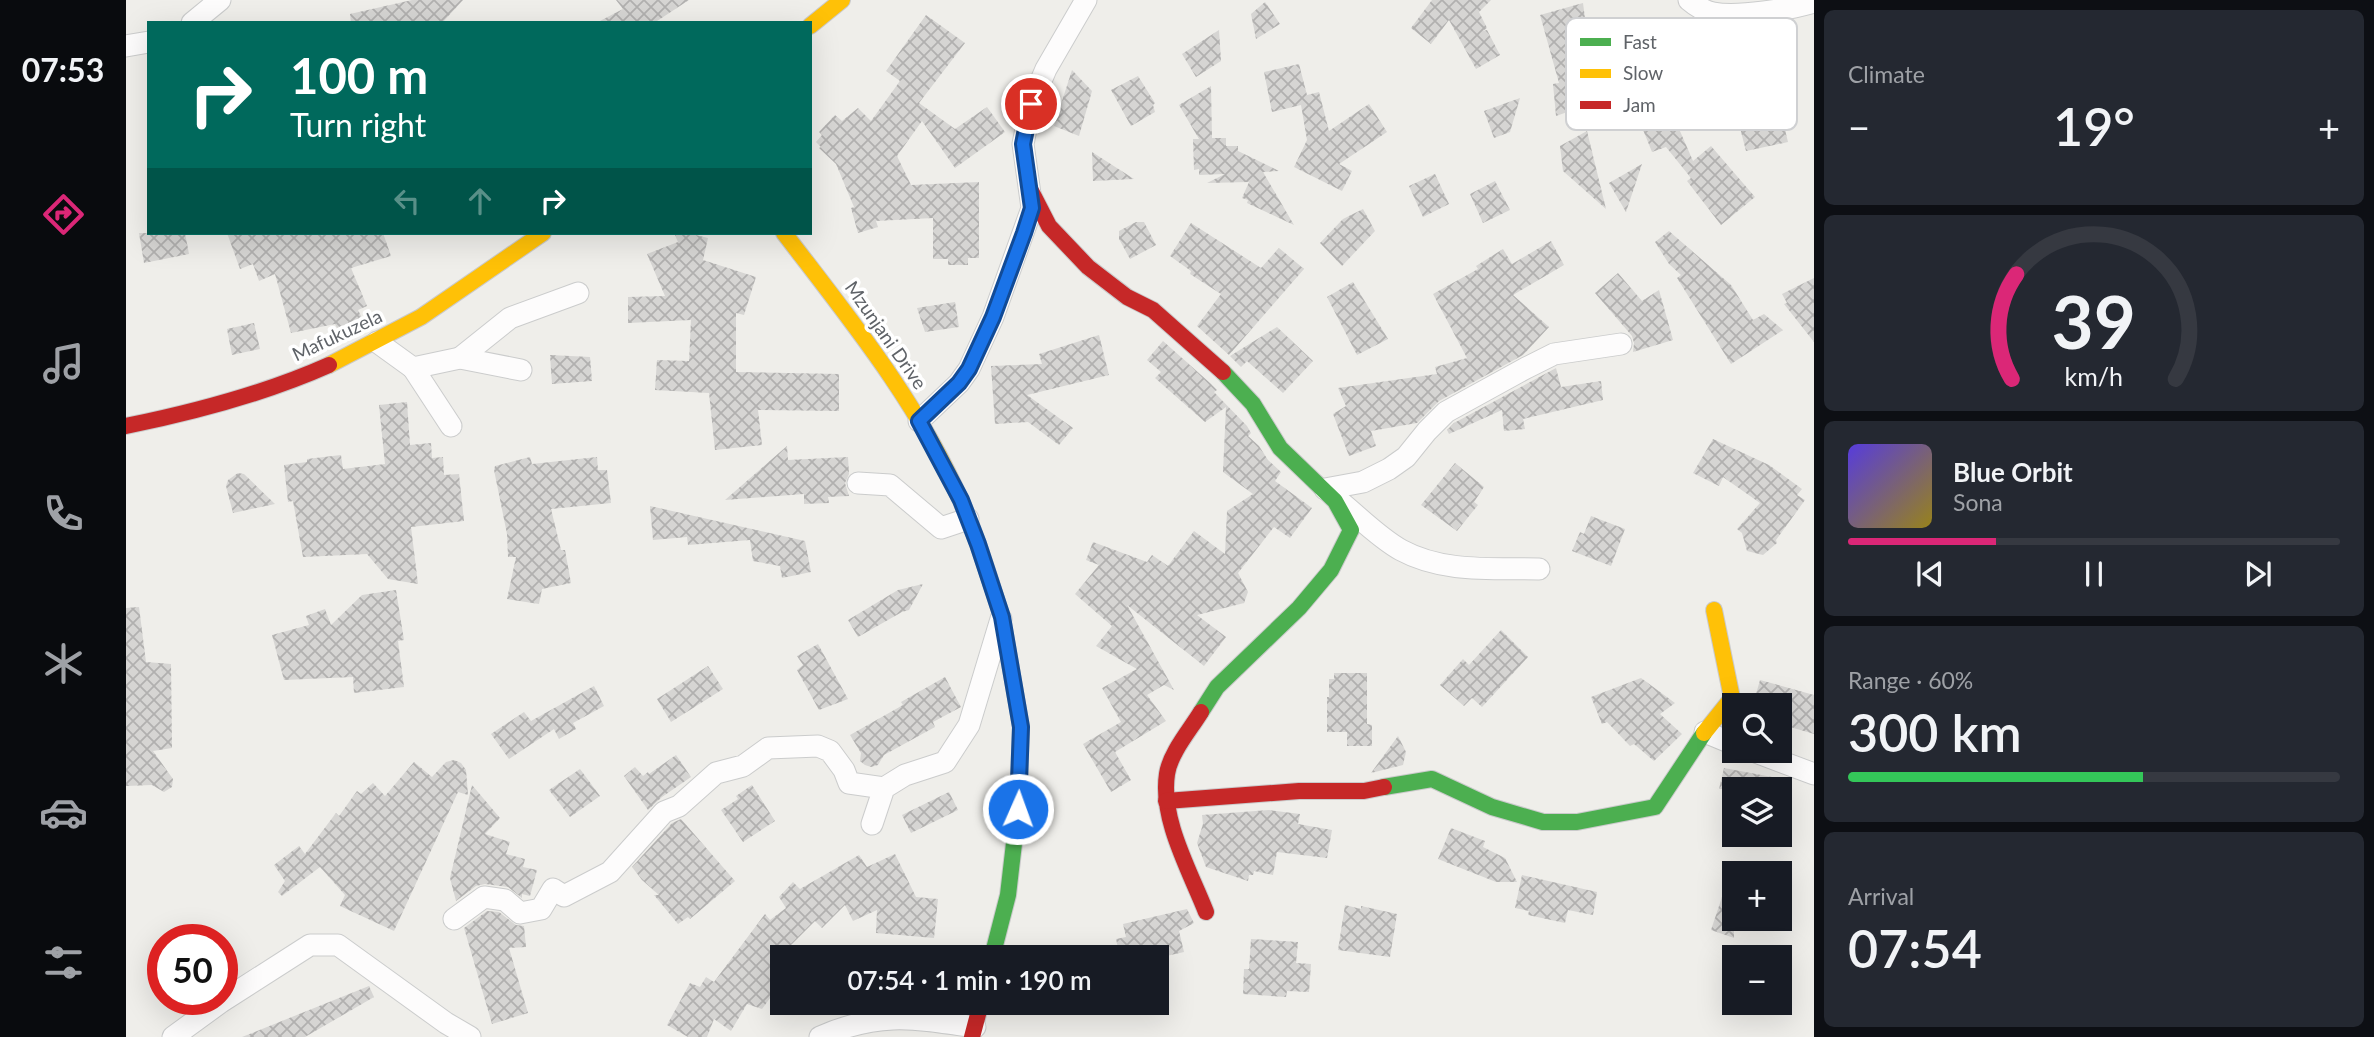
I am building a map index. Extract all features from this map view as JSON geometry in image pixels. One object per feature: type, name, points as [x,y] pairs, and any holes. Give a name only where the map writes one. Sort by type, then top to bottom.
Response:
[{"type":"street","points":[[194,21],[220,0]]},
{"type":"street","points":[[812,24],[842,0]]},
{"type":"street","points":[[919,421],[959,383],[978,352],[993,317],[1032,208],[1023,144],[1031,104],[1046,69],[1086,0]]},
{"type":"street","points":[[1689,0],[1714,13],[1736,14],[1814,2]]},
{"type":"street","points":[[126,46],[147,42]]},
{"type":"street","points":[[1030,189],[1049,226],[1088,267],[1127,298],[1153,310],[1222,371],[1253,404],[1280,448],[1309,477],[1399,549],[1426,562],[1462,568],[1539,569]]},
{"type":"street","name":"Mafukuzela","points":[[126,426],[235,400],[312,371],[377,342],[477,280],[540,235]]},
{"type":"street","name":"Mzunjani Drive","points":[[785,235],[895,380],[919,421],[956,489],[1002,617],[1021,727],[1018,809],[1007,895],[995,945]]},
{"type":"street","points":[[460,358],[510,318],[578,293]]},
{"type":"street","points":[[377,342],[412,368],[451,426]]},
{"type":"street","points":[[1325,489],[1363,482],[1389,470],[1406,457],[1447,412],[1535,363],[1554,355],[1621,344]]},
{"type":"street","points":[[412,368],[460,358],[521,370]]},
{"type":"street","points":[[858,482],[890,485],[941,528],[968,519]]},
{"type":"street","points":[[1206,912],[1167,813],[1167,772],[1217,687],[1299,608],[1331,570],[1351,530],[1335,500],[1325,489]]},
{"type":"street","points":[[1166,801],[1299,791],[1364,791],[1432,779],[1492,807],[1543,822],[1577,822],[1654,807],[1705,732],[1732,698],[1714,610]]},
{"type":"street","points":[[872,824],[884,788],[905,775],[945,762],[968,725],[1002,617]]},
{"type":"street","points":[[1705,732],[1722,739]]},
{"type":"street","points":[[454,919],[484,897],[505,900],[520,913],[541,909],[553,889],[564,896],[610,872],[664,812],[679,806],[716,773],[743,766],[768,748],[818,746],[830,751],[844,770],[849,783],[884,788]]},
{"type":"street","points":[[1785,763],[1814,774]]},
{"type":"street","points":[[173,1037],[221,1002],[310,945],[338,945],[441,1030],[470,1037]]},
{"type":"street","points":[[820,1037],[841,1028],[880,1018],[921,1020],[973,1032],[978,1015]]},
{"type":"building","points":[[412,0],[463,0],[444,21],[351,21],[350,14]]},
{"type":"building","points":[[616,0],[689,0],[657,21],[600,21],[623,9]]},
{"type":"building","points":[[1432,0],[1491,0],[1479,12],[1487,28],[1483,31],[1487,30],[1500,55],[1476,69],[1449,20],[1431,44],[1411,28]]},
{"type":"building","points":[[1265,2],[1280,24],[1256,39],[1251,14]]},
{"type":"building","points":[[1583,3],[1585,18],[1566,18],[1566,112],[1556,116],[1553,84],[1559,83],[1540,15]]},
{"type":"building","points":[[926,15],[965,43],[919,103],[955,129],[987,107],[1005,132],[955,168],[922,121],[897,156],[911,185],[979,182],[979,258],[968,258],[968,265],[948,265],[948,259],[933,259],[933,218],[876,221],[878,227],[858,233],[851,208],[854,207],[836,164],[816,142],[822,135],[819,132],[835,115],[842,121],[858,108],[871,121],[900,81],[886,71]]},
{"type":"building","points":[[1219,30],[1221,61],[1196,77],[1182,54]]},
{"type":"building","points":[[1299,64],[1307,95],[1319,92],[1329,131],[1369,104],[1387,132],[1339,164],[1352,171],[1342,191],[1294,167],[1307,140],[1301,105],[1272,112],[1264,72]]},
{"type":"building","points":[[1072,70],[1092,91],[1079,136],[1054,126]]},
{"type":"building","points":[[1138,76],[1155,103],[1155,112],[1131,126],[1111,90]]},
{"type":"building","points":[[1211,86],[1212,138],[1226,138],[1226,146],[1238,146],[1238,151],[1279,171],[1263,172],[1294,225],[1247,203],[1248,200],[1242,198],[1249,182],[1207,183],[1225,174],[1199,175],[1199,169],[1194,170],[1193,139],[1199,139],[1179,105]]},
{"type":"building","points":[[1520,98],[1510,132],[1494,138],[1484,111]]},
{"type":"building","points":[[1643,130],[1680,130],[1693,161],[1711,146],[1755,197],[1721,225],[1687,181],[1691,178],[1666,147],[1652,152]]},
{"type":"building","points":[[1741,130],[1785,130],[1788,142],[1746,151]]},
{"type":"building","points":[[1587,131],[1606,209],[1563,171],[1560,146]]},
{"type":"building","points":[[1092,152],[1134,179],[1093,181]]},
{"type":"building","points":[[1642,164],[1626,212],[1609,183]]},
{"type":"building","points":[[1435,174],[1449,204],[1423,217],[1409,186]]},
{"type":"building","points":[[1495,181],[1510,210],[1483,223],[1470,194]]},
{"type":"building","points":[[1363,209],[1375,231],[1342,266],[1320,243],[1343,219]]},
{"type":"building","points":[[1136,222],[1144,222],[1156,245],[1130,259],[1119,239],[1119,231]]},
{"type":"building","points":[[1191,223],[1261,268],[1279,248],[1304,269],[1229,355],[1197,326],[1221,294],[1190,274],[1191,271],[1170,256]]},
{"type":"building","points":[[1669,231],[1731,285],[1753,320],[1764,314],[1783,330],[1731,364],[1677,278],[1681,275],[1669,264],[1655,242]]},
{"type":"building","points":[[139,233],[185,235],[189,254],[144,263]]},
{"type":"building","points":[[228,235],[384,235],[391,256],[351,268],[367,306],[358,310],[362,318],[337,328],[335,324],[291,333],[275,274],[259,281],[253,264],[240,269]]},
{"type":"building","points":[[675,235],[708,238],[703,260],[756,277],[744,315],[736,313],[736,372],[839,374],[839,411],[758,410],[762,445],[715,450],[709,393],[655,390],[657,360],[689,361],[691,320],[628,323],[628,297],[665,296],[647,254],[678,242]]},
{"type":"building","points":[[1551,241],[1564,265],[1513,295],[1549,327],[1523,355],[1439,401],[1417,423],[1371,431],[1376,446],[1349,456],[1333,414],[1346,406],[1338,388],[1437,374],[1435,367],[1467,358],[1433,294],[1478,269],[1476,266],[1503,249],[1512,264]]},
{"type":"building","points":[[1618,273],[1642,301],[1659,290],[1673,340],[1633,352],[1632,336],[1595,293]]},
{"type":"building","points":[[1814,278],[1814,342],[1784,304],[1787,303],[1782,294]]},
{"type":"building","points":[[1353,282],[1388,339],[1357,355],[1327,297]]},
{"type":"building","points":[[955,302],[959,327],[925,332],[917,308]]},
{"type":"building","points":[[254,323],[260,349],[232,355],[227,329]]},
{"type":"building","points":[[1277,327],[1313,361],[1283,393],[1247,361],[1241,367],[1230,356]]},
{"type":"building","points":[[1099,335],[1109,375],[1027,395],[1073,428],[1059,445],[1028,422],[995,424],[991,366],[1042,364],[1039,354]]},
{"type":"building","points":[[1163,341],[1217,390],[1214,392],[1247,426],[1251,433],[1248,436],[1281,472],[1275,481],[1312,508],[1290,538],[1274,527],[1238,573],[1248,592],[1244,603],[1197,615],[1226,637],[1204,666],[1127,605],[1174,690],[1164,685],[1147,695],[1166,721],[1115,752],[1131,780],[1111,792],[1083,744],[1121,722],[1102,688],[1137,669],[1096,646],[1112,626],[1075,594],[1099,565],[1086,560],[1093,542],[1147,562],[1152,555],[1168,566],[1194,531],[1225,554],[1227,511],[1253,494],[1223,472],[1226,407],[1205,422],[1155,378],[1161,372],[1147,360]]},
{"type":"building","points":[[550,355],[590,357],[592,381],[552,384]]},
{"type":"building","points":[[1556,368],[1561,387],[1601,381],[1603,400],[1523,419],[1525,429],[1504,431],[1502,410],[1449,434],[1447,430],[1454,423]]},
{"type":"building","points":[[407,402],[410,445],[431,443],[432,458],[443,457],[444,475],[459,474],[464,521],[411,527],[418,584],[388,579],[367,554],[303,557],[293,501],[288,502],[284,465],[341,455],[343,469],[385,464],[379,405]]},
{"type":"building","points":[[1713,439],[1769,465],[1802,489],[1797,495],[1805,500],[1776,540],[1777,543],[1763,555],[1747,551],[1742,533],[1737,529],[1760,503],[1723,477],[1719,486],[1693,473]]},
{"type":"building","points":[[787,446],[788,460],[848,457],[849,474],[845,483],[849,496],[828,497],[829,503],[804,504],[804,494],[725,500]]},
{"type":"building","points":[[530,457],[532,464],[597,457],[598,470],[607,470],[611,503],[551,509],[561,550],[565,550],[571,583],[542,589],[539,604],[507,599],[516,557],[508,557],[507,534],[494,470],[495,466]]},
{"type":"building","points":[[1455,463],[1484,487],[1474,502],[1478,505],[1457,531],[1421,505]]},
{"type":"building","points":[[238,473],[244,474],[275,504],[233,513],[226,486],[228,480]]},
{"type":"building","points":[[650,506],[805,541],[811,572],[782,578],[780,566],[753,561],[750,540],[688,545],[687,537],[653,540]]},
{"type":"building","points":[[1591,516],[1625,529],[1611,566],[1572,551],[1580,532],[1584,534]]},
{"type":"building","points":[[923,584],[909,610],[858,637],[848,620],[898,590]]},
{"type":"building","points":[[396,590],[404,640],[398,641],[404,687],[354,693],[353,677],[284,680],[272,635],[309,625],[306,616],[325,609],[331,625],[362,595]]},
{"type":"building","points":[[139,607],[146,662],[171,664],[172,748],[153,751],[173,779],[172,787],[164,792],[152,785],[126,786],[126,608]]},
{"type":"building","points":[[1501,630],[1528,657],[1482,707],[1472,698],[1464,706],[1440,685],[1463,659],[1469,665]]},
{"type":"building","points":[[818,644],[848,699],[819,710],[797,670],[803,665],[797,656]]},
{"type":"building","points":[[708,666],[723,689],[671,722],[657,699]]},
{"type":"building","points":[[1334,673],[1367,673],[1367,724],[1372,725],[1372,746],[1347,746],[1347,732],[1327,732],[1329,679],[1334,679]]},
{"type":"building","points":[[945,677],[961,707],[933,722],[935,727],[884,755],[878,765],[871,767],[860,761],[861,753],[850,735]]},
{"type":"building","points":[[1641,678],[1675,703],[1660,714],[1682,734],[1654,761],[1634,744],[1630,746],[1607,722],[1602,724],[1591,697]]},
{"type":"building","points":[[1760,680],[1814,695],[1814,734],[1792,728],[1792,693],[1756,693]]},
{"type":"building","points":[[594,686],[604,706],[573,723],[576,729],[559,739],[554,729],[509,759],[491,734],[524,712],[531,721]]},
{"type":"building","points":[[1398,736],[1406,752],[1403,765],[1371,773]]},
{"type":"building","points":[[676,755],[691,777],[648,810],[624,776],[635,767],[643,776],[648,772],[649,774]]},
{"type":"building","points":[[454,760],[461,763],[466,770],[468,795],[458,792],[394,931],[340,906],[345,895],[320,867],[282,896],[278,892],[285,881],[274,865],[299,846],[305,854],[336,813],[339,816],[357,791],[361,794],[373,783],[385,796],[414,762],[432,777],[446,762]]},
{"type":"building","points":[[1724,768],[1771,777],[1722,777],[1722,789],[1719,789]]},
{"type":"building","points":[[580,769],[600,796],[570,817],[549,790]]},
{"type":"building","points":[[472,785],[500,818],[485,834],[510,842],[506,854],[525,859],[523,867],[537,870],[530,896],[522,894],[522,898],[508,887],[485,884],[476,886],[456,901],[450,878]]},
{"type":"building","points":[[752,785],[775,821],[743,842],[721,810],[738,799],[736,796]]},
{"type":"building","points":[[949,792],[958,810],[911,833],[902,815]]},
{"type":"building","points":[[1269,810],[1300,814],[1298,824],[1332,830],[1327,858],[1277,852],[1273,875],[1254,871],[1253,875],[1249,875],[1248,881],[1206,867],[1197,843],[1203,824],[1202,815]]},
{"type":"building","points":[[681,819],[735,881],[690,919],[688,917],[678,924],[654,895],[659,895],[632,867],[672,823]]},
{"type":"building","points":[[1451,828],[1485,841],[1483,847],[1505,858],[1517,882],[1496,882],[1438,859]]},
{"type":"building","points":[[895,854],[916,897],[938,899],[934,938],[876,933],[877,910],[853,921],[845,905],[822,928],[815,921],[791,945],[770,945],[770,998],[762,1009],[747,1004],[731,1031],[714,1019],[707,1037],[688,1037],[667,1025],[690,983],[700,987],[706,977],[714,982],[765,914],[770,920],[786,908],[779,897],[793,882],[800,889],[859,855],[867,867]]},
{"type":"building","points":[[1522,875],[1597,892],[1593,915],[1568,910],[1565,923],[1528,915],[1529,911],[1515,908]]},
{"type":"building","points":[[1722,897],[1722,931],[1734,931],[1734,938],[1711,930]]},
{"type":"building","points":[[1345,905],[1397,914],[1390,957],[1338,950]]},
{"type":"building","points":[[1187,909],[1194,923],[1179,931],[1184,952],[1169,955],[1169,945],[1117,945],[1116,939],[1126,937],[1123,924]]},
{"type":"building","points":[[487,911],[499,912],[516,925],[524,926],[526,947],[509,948],[528,1013],[492,1024],[464,928]]},
{"type":"building","points":[[1251,939],[1298,942],[1296,963],[1311,964],[1309,992],[1287,991],[1286,997],[1243,994],[1244,969],[1249,969]]},
{"type":"building","points":[[369,986],[374,997],[305,1037],[242,1037]]},
{"type":"traffic: fast","points":[[1201,712],[1217,687],[1299,608],[1331,570],[1351,530],[1335,501],[1280,448],[1253,404],[1223,372]]},
{"type":"traffic: fast","points":[[995,945],[1008,895],[1018,809],[1021,727],[1002,617]]},
{"type":"traffic: fast","points":[[1384,787],[1432,779],[1492,807],[1543,822],[1577,822],[1655,807],[1704,733]]},
{"type":"traffic: slow","points":[[812,24],[842,0]]},
{"type":"traffic: slow","points":[[329,365],[421,317],[540,235]]},
{"type":"traffic: slow","points":[[786,235],[881,362],[924,429],[967,515],[1002,617]]},
{"type":"traffic: slow","points":[[1704,733],[1732,698],[1714,610]]},
{"type":"traffic: jam","points":[[1030,189],[1049,226],[1088,267],[1127,297],[1153,310],[1223,372]]},
{"type":"traffic: jam","points":[[126,426],[229,401],[280,385],[329,365]]},
{"type":"traffic: jam","points":[[1201,712],[1172,758],[1166,791],[1172,827],[1206,912]]},
{"type":"traffic: jam","points":[[1166,801],[1299,791],[1364,791],[1384,787]]},
{"type":"traffic: jam","points":[[972,1037],[978,1015]]},
{"type":"route","points":[[1018,809],[1021,727],[1002,617],[961,500],[919,421],[959,383],[969,369],[993,317],[1024,233],[1032,208],[1023,144],[1031,104]]}]
